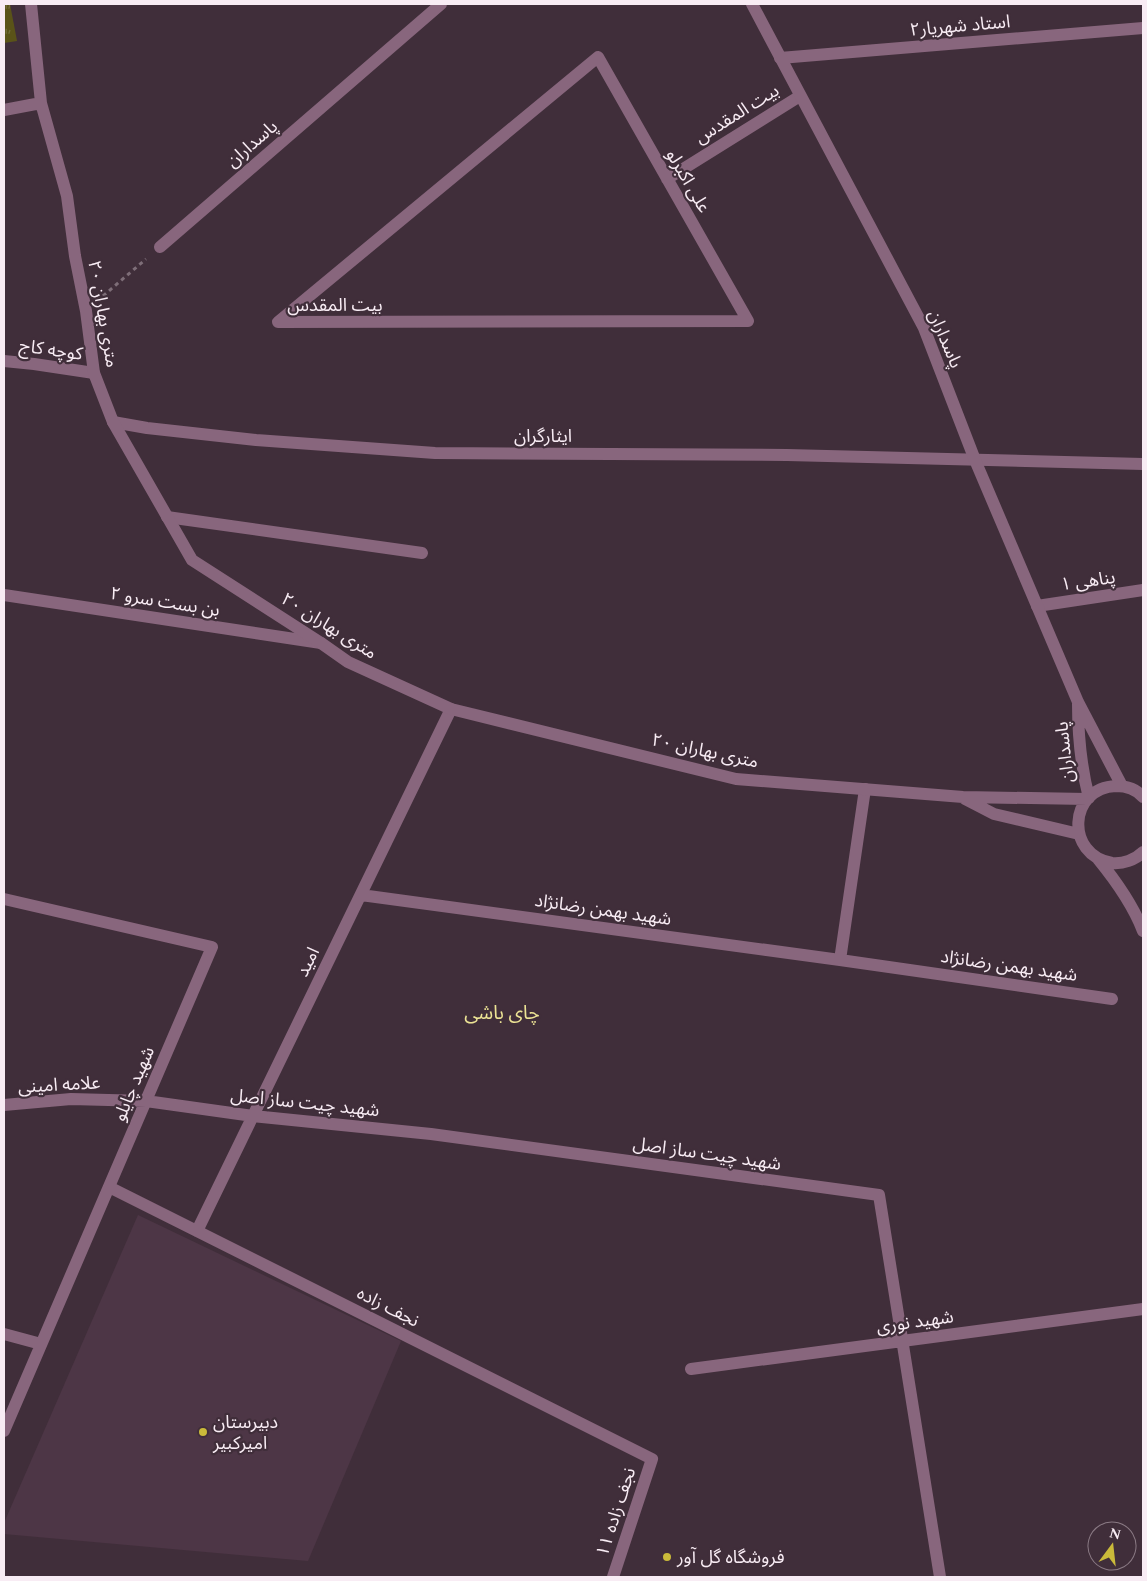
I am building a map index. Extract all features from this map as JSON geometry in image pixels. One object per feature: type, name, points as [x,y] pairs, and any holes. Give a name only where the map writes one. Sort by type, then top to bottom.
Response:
[{"type":"street","name":"۲۰ متری بهاران","points":[[31,4],[41,103],[67,196],[75,256],[86,311],[94,374],[113,422],[192,560],[348,662],[451,708],[736,779],[963,797],[1088,798]]},
{"type":"street","name":"پاسداران","points":[[160,247],[441,4]]},
{"type":"street","name":"پاسداران","points":[[752,4],[924,328],[975,460],[1078,702],[1122,786]]},
{"type":"street","name":"استاد شهریار۲","points":[[780,58],[1143,28]]},
{"type":"street","name":"علی اکبرلو","points":[[598,57],[748,321]]},
{"type":"street","name":"بیت المقدس","points":[[598,57],[278,322],[748,321]]},
{"type":"street","name":"بیت المقدس","points":[[667,179],[800,96]]},
{"type":"street","points":[[4,110],[41,103]]},
{"type":"street","name":"کوچه کاج","points":[[4,361],[94,374]]},
{"type":"street","name":"ایثارگران","points":[[113,422],[147,428],[256,440],[434,453],[787,455],[1143,464]]},
{"type":"street","points":[[167,517],[422,553]]},
{"type":"street","name":"پناهی ۱","points":[[1037,606],[1143,590]]},
{"type":"street","name":"بن بست سرو ۲","points":[[4,595],[321,643]]},
{"type":"street","name":"پاسداران","points":[[1078,702],[1078,730],[1088,798]]},
{"type":"street","name":"امید","points":[[197,1231],[451,708]]},
{"type":"street","points":[[1143,797],[1132,789],[1122,786],[1109,786],[1098,790],[1088,798],[1079,815],[1079,834],[1083,844],[1113,878],[1143,931]]},
{"type":"street","points":[[840,960],[864,789]]},
{"type":"street","name":"۲۰ متری بهاران","points":[[963,797],[994,814],[1079,834]]},
{"type":"street","points":[[1098,859],[1115,863],[1124,862],[1133,860],[1143,852]]},
{"type":"street","name":"شهید بهمن رضانژاد","points":[[361,894],[1112,999]]},
{"type":"street","name":"شهید چایلو","points":[[4,899],[212,947],[4,1432]]},
{"type":"street","name":"علامه امینی","points":[[4,1105],[72,1099],[146,1100]]},
{"type":"street","name":"شهید چیت ساز اصل","points":[[146,1100],[253,1116],[431,1134],[879,1195],[940,1577]]},
{"type":"street","name":"نجف زاده","points":[[109,1187],[652,1458]]},
{"type":"street","name":"شهید نوری","points":[[691,1369],[1143,1309]]},
{"type":"street","points":[[4,1334],[41,1344]]},
{"type":"street","name":"نجف زاده ۱۱","points":[[613,1577],[652,1458]]},
{"type":"path","points":[[86,311],[160,247]]},
{"type":"shaded area","name":"دبیرستان امیرکبیر","points":[[138,1215],[401,1341],[308,1561],[4,1534],[4,1523]]},
{"type":"green space","points":[[4,4],[10,4],[17,41],[4,43]]},
{"type":"place","name":"دبیرستان امیرکبیر","points":[[203,1432]]},
{"type":"place","name":"فروشگاه گل آور","points":[[667,1557]]},
{"type":"district","name":"چای باشی","points":[[502,1013]]}]
